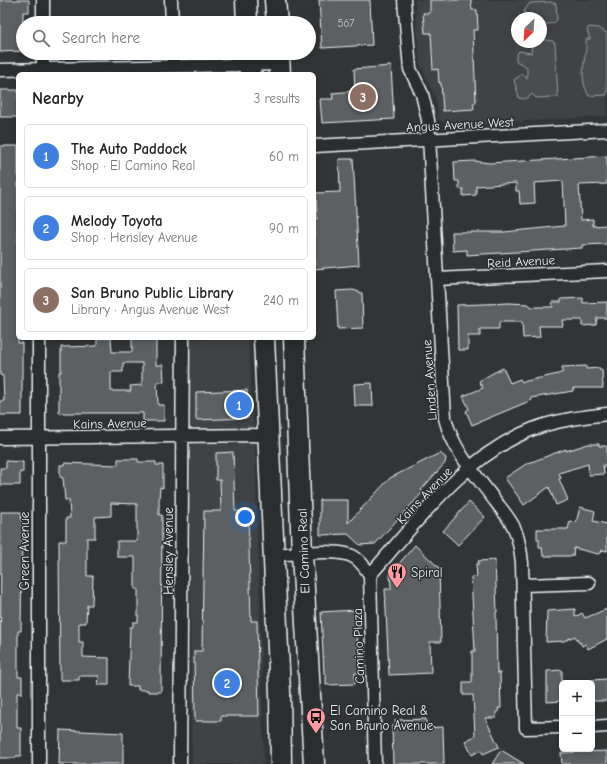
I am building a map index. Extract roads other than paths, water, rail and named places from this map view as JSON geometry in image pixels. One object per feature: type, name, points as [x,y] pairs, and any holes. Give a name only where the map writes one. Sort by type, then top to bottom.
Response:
[{"type":"main road","points":[[246,0],[247,16]]},
{"type":"main road","points":[[275,0],[276,16]]},
{"type":"main road","points":[[264,340],[280,693],[280,764]]},
{"type":"main road","name":"El Camino Real","points":[[294,340],[302,554],[314,764]]},
{"type":"street","points":[[43,0],[43,16]]},
{"type":"street","points":[[170,0],[171,16]]},
{"type":"street","name":"Linden Avenue","points":[[404,0],[410,69],[426,108],[445,418],[449,434],[456,449],[514,529],[520,545],[523,585],[526,728],[559,727]]},
{"type":"street","points":[[43,60],[43,72]]},
{"type":"street","points":[[0,70],[43,72],[180,69],[249,64],[279,64]]},
{"type":"street","name":"Angus Avenue West","points":[[316,146],[607,130]]},
{"type":"street","name":"Reid Avenue","points":[[437,279],[607,271]]},
{"type":"street","name":"Green Avenue","points":[[39,340],[39,764]]},
{"type":"street","name":"Hensley Avenue","points":[[180,764],[182,340]]},
{"type":"street","name":"Kains Avenue","points":[[370,575],[437,500],[470,468],[490,452],[511,439],[533,429],[563,420],[607,414]]},
{"type":"street","name":"Kains Avenue","points":[[0,438],[269,435]]},
{"type":"street","points":[[274,555],[343,553],[355,557],[370,575]]},
{"type":"street","name":"Camino Plaza","points":[[370,575],[375,764]]},
{"type":"street","points":[[523,585],[589,583]]},
{"type":"street","points":[[595,727],[607,726]]},
{"type":"place","name":"San Bruno Public Library","points":[[363,97]]},
{"type":"place","name":"The Auto Paddock","points":[[239,405]]},
{"type":"place","name":"Spiral","points":[[397,589]]},
{"type":"place","name":"Melody Toyota","points":[[227,683]]},
{"type":"place","name":"El Camino Real & San Bruno Avenue","points":[[316,734]]}]
